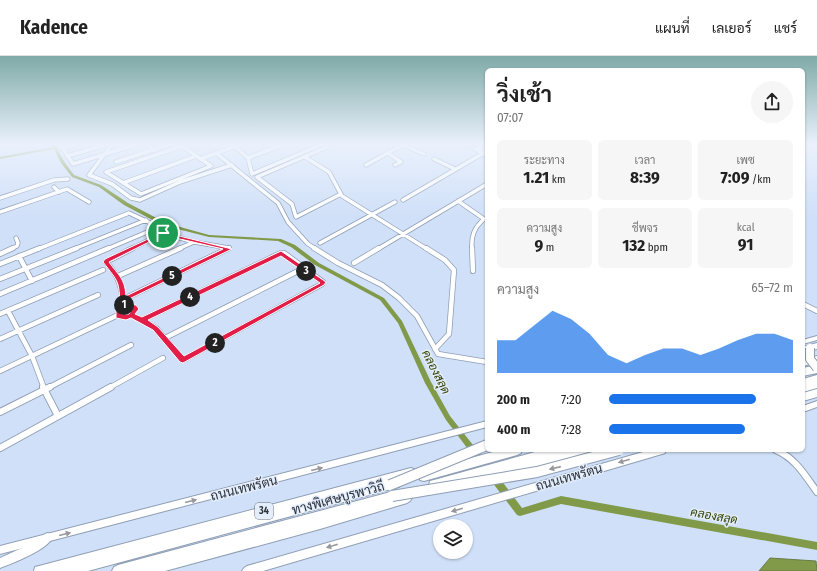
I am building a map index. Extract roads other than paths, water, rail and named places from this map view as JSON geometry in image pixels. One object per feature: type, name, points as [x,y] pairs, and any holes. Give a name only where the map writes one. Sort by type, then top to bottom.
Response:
[{"type":"highway","points":[[810,348],[808,354],[811,363],[817,368]]},
{"type":"highway","points":[[805,362],[817,359]]},
{"type":"highway","points":[[805,371],[817,368]]},
{"type":"highway","points":[[805,382],[817,379]]},
{"type":"highway","points":[[805,388],[817,385]]},
{"type":"highway","points":[[805,396],[817,393]]},
{"type":"highway","points":[[390,485],[485,446]]},
{"type":"highway","name":"34","points":[[39,571],[485,451]]},
{"type":"highway","name":"ทางพิเศษบูรพาวิถี","points":[[65,571],[510,452]]},
{"type":"highway","name":"ทางพิเศษบูรพาวิถี","points":[[118,571],[553,452]]},
{"type":"highway","name":"ถนนเทพรัตน","points":[[145,571],[578,452]]},
{"type":"highway","points":[[392,496],[537,472],[612,452]]},
{"type":"highway","points":[[0,563],[28,551],[47,538]]},
{"type":"main road","points":[[805,341],[817,338]]},
{"type":"main road","points":[[805,408],[817,404]]},
{"type":"main road","name":"ถนนเทพรัตน","points":[[0,550],[485,424]]},
{"type":"main road","name":"ถนนเทพรัตน","points":[[247,571],[271,567],[512,493],[655,452]]},
{"type":"street","points":[[94,168],[89,174],[112,184],[130,198],[140,200],[180,182],[223,168]]},
{"type":"street","points":[[117,168],[106,172],[141,194],[206,168]]},
{"type":"street","points":[[123,182],[162,168]]},
{"type":"street","points":[[236,168],[278,204],[288,222],[308,244],[338,263],[382,285],[399,298],[417,316],[438,354],[485,362]]},
{"type":"street","points":[[251,168],[252,174],[266,168]]},
{"type":"street","points":[[278,168],[256,177],[292,204],[296,218],[341,194]]},
{"type":"street","points":[[323,168],[329,172],[341,194],[445,260],[454,270],[449,334],[435,349]]},
{"type":"street","points":[[403,200],[455,169]]},
{"type":"street","points":[[0,198],[49,181],[68,179]]},
{"type":"street","points":[[354,263],[485,185]]},
{"type":"street","points":[[54,187],[59,192]]},
{"type":"street","points":[[0,212],[69,189],[89,202]]},
{"type":"street","points":[[458,201],[484,219],[474,231],[471,238],[474,258],[473,271]]},
{"type":"street","points":[[320,243],[395,202]]},
{"type":"street","points":[[0,264],[129,213],[159,227],[0,294]]},
{"type":"street","points":[[0,279],[146,220]]},
{"type":"street","points":[[124,299],[229,249],[194,242],[164,233],[107,261],[106,262],[118,276],[122,286],[124,308]]},
{"type":"street","points":[[0,254],[17,246],[18,243],[16,238]]},
{"type":"street","points":[[118,276],[194,242]]},
{"type":"street","points":[[131,315],[156,328],[181,359],[186,359],[322,284],[322,280],[302,269],[284,253],[278,254],[142,320]]},
{"type":"street","points":[[19,256],[32,281]]},
{"type":"street","points":[[165,338],[302,269]]},
{"type":"street","points":[[0,314],[103,270]]},
{"type":"street","points":[[0,339],[98,295]]},
{"type":"street","points":[[805,305],[817,311]]},
{"type":"street","points":[[0,371],[118,315],[119,311],[124,308],[129,306],[135,308],[135,312],[131,315],[123,318],[118,315]]},
{"type":"street","points":[[8,311],[32,356],[44,388],[58,416]]},
{"type":"street","points":[[0,412],[44,388],[131,345]]},
{"type":"street","points":[[0,448],[163,358]]},
{"type":"street","points":[[781,452],[794,462],[817,492]]},
{"type":"waterway","name":"คลองสลุด","points":[[67,168],[73,176],[100,186],[126,204],[164,224],[209,236],[279,240],[293,246],[317,264],[382,299],[400,322],[428,383],[448,418],[489,471]]},
{"type":"waterway","name":"คลองสลุด","points":[[495,479],[520,512],[561,500],[817,546]]}]
